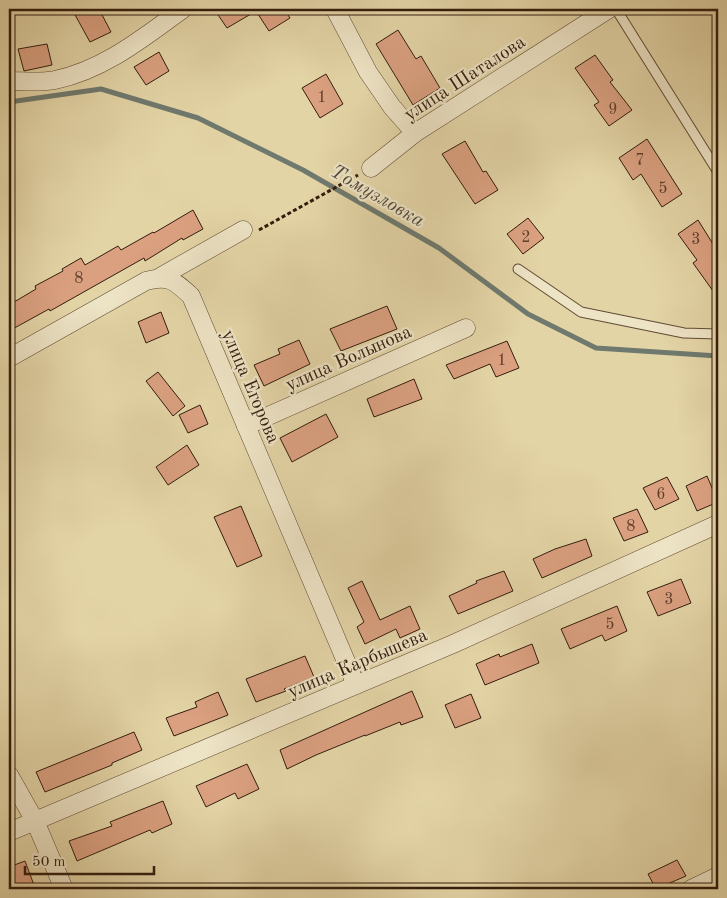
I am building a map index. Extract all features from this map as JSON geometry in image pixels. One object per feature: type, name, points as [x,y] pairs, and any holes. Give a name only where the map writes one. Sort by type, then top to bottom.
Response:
[{"type":"street","points":[[9,81],[54,80],[91,69],[135,44],[183,9]]},
{"type":"street","points":[[335,9],[368,72],[392,107],[415,133]]},
{"type":"street","name":"улица Шаталова","points":[[371,168],[415,133],[609,9]]},
{"type":"street","points":[[9,358],[146,281],[160,277],[243,230]]},
{"type":"street","name":"улица Егорова","points":[[160,277],[178,284],[191,296],[356,685]]},
{"type":"street","name":"улица Волынова","points":[[246,426],[466,328]]},
{"type":"street","name":"улица Карбышева","points":[[9,832],[453,644],[718,524]]},
{"type":"street","points":[[9,775],[35,821],[64,889]]},
{"type":"street","points":[[691,889],[718,876]]},
{"type":"lane","points":[[616,9],[718,172]]},
{"type":"lane","points":[[518,270],[581,312],[684,333],[718,334]]},
{"type":"path","points":[[304,205],[371,168]]},
{"type":"building","points":[[82,9],[99,9],[111,32],[90,42],[74,13]]},
{"type":"building","points":[[214,9],[284,9],[290,18],[269,31],[256,11],[227,28]]},
{"type":"building","points":[[398,30],[416,59],[421,56],[440,88],[413,105],[376,44]]},
{"type":"building","points":[[47,44],[52,65],[24,71],[18,49]]},
{"type":"building","points":[[159,52],[169,71],[146,85],[134,67]]},
{"type":"building","points":[[595,55],[613,80],[610,82],[632,110],[609,126],[594,105],[599,102],[575,68]]},
{"type":"building","points":[[326,74],[343,104],[320,118],[302,88]]},
{"type":"building","points":[[647,139],[682,194],[662,207],[641,174],[633,180],[619,158]]},
{"type":"building","points":[[465,141],[483,172],[486,171],[498,190],[475,204],[442,154]]},
{"type":"building","points":[[193,210],[203,229],[183,240],[182,238],[145,261],[144,258],[50,311],[49,309],[9,331],[9,305],[36,289],[35,286],[63,271],[62,269],[81,258],[85,265],[118,246],[121,250]]},
{"type":"building","points":[[528,218],[544,238],[523,254],[507,234]]},
{"type":"building","points":[[698,220],[718,252],[718,298],[693,263],[697,260],[678,234]]},
{"type":"building","points":[[387,306],[397,329],[341,351],[330,329]]},
{"type":"building","points":[[161,312],[169,333],[146,343],[138,322]]},
{"type":"building","points":[[299,340],[310,364],[264,386],[254,365],[280,354],[278,349]]},
{"type":"building","points":[[507,341],[519,368],[496,377],[490,364],[454,379],[446,365]]},
{"type":"building","points":[[158,372],[185,406],[173,416],[146,381]]},
{"type":"building","points":[[414,379],[422,399],[374,417],[367,399]]},
{"type":"building","points":[[200,405],[208,424],[188,433],[179,415]]},
{"type":"building","points":[[326,414],[338,437],[292,462],[280,438]]},
{"type":"building","points":[[187,445],[199,465],[168,485],[156,467]]},
{"type":"building","points":[[707,476],[718,502],[697,511],[686,486]]},
{"type":"building","points":[[667,477],[679,499],[655,510],[643,488]]},
{"type":"building","points":[[241,506],[262,556],[237,567],[214,517]]},
{"type":"building","points":[[637,509],[648,532],[624,541],[613,518]]},
{"type":"building","points":[[586,539],[592,556],[542,578],[533,559],[555,549]]},
{"type":"building","points":[[504,571],[513,591],[458,614],[449,596],[477,583],[476,581]]},
{"type":"building","points":[[681,579],[691,603],[658,616],[647,592]]},
{"type":"building","points":[[362,581],[380,620],[410,606],[420,629],[400,638],[396,629],[365,644],[357,627],[364,622],[348,588]]},
{"type":"building","points":[[617,606],[627,631],[605,641],[602,635],[570,649],[561,629]]},
{"type":"building","points":[[532,644],[539,663],[485,685],[476,664],[499,654],[500,657]]},
{"type":"building","points":[[305,656],[314,677],[284,689],[286,691],[256,702],[246,679]]},
{"type":"building","points":[[412,691],[423,717],[401,725],[400,722],[365,735],[287,769],[280,750]]},
{"type":"building","points":[[218,692],[228,715],[174,736],[166,718],[197,707],[195,702]]},
{"type":"building","points":[[471,694],[481,718],[455,728],[445,705]]},
{"type":"building","points":[[134,732],[142,750],[112,763],[112,765],[45,792],[36,772]]},
{"type":"building","points":[[247,764],[259,789],[238,799],[235,793],[206,807],[196,786]]},
{"type":"building","points":[[163,801],[172,824],[152,833],[150,830],[77,861],[69,841],[112,826],[110,822]]},
{"type":"building","points":[[677,860],[686,876],[656,889],[648,874]]},
{"type":"building","points":[[25,861],[34,885],[24,889],[9,889],[9,867]]},
{"type":"waterway","name":"Томузловка","points":[[9,102],[101,89],[198,118],[303,170],[439,248],[528,314],[596,348],[718,356]]}]
